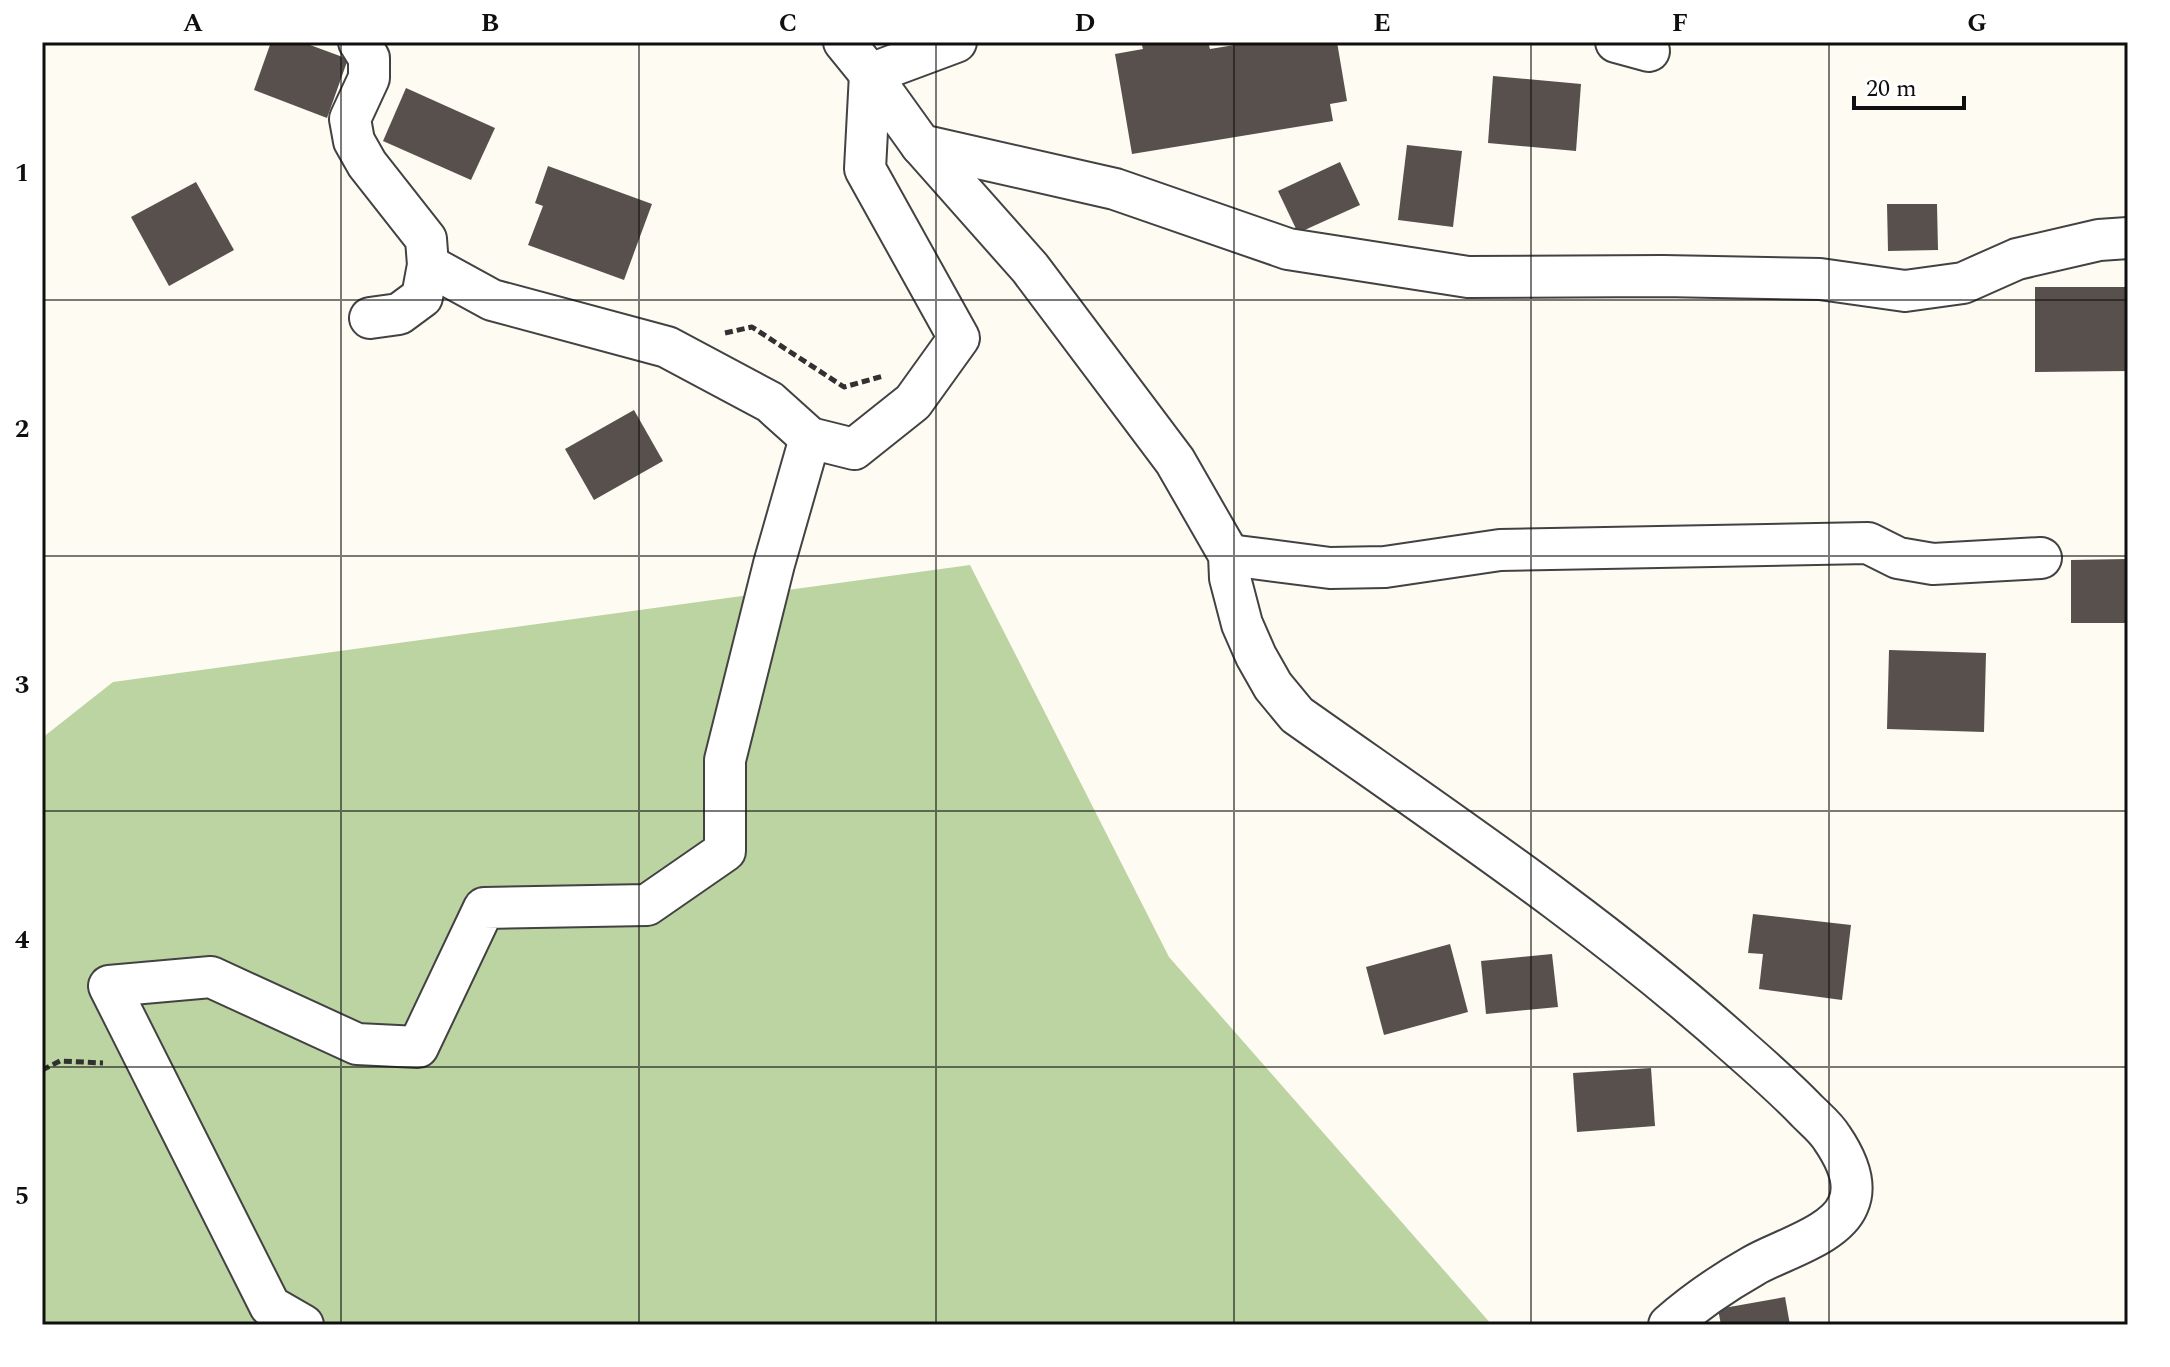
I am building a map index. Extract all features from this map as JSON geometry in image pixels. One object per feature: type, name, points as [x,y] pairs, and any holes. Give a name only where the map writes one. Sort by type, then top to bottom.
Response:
[{"type":"street","points":[[359,42],[369,58],[369,78],[350,119],[354,141],[367,164],[426,239],[428,265],[422,297],[399,314],[370,318]]},
{"type":"street","points":[[844,42],[921,145],[1030,268],[1175,461],[1229,555],[1230,578],[1242,624],[1256,656],[1273,686],[1297,715],[1567,906],[1699,1012],[1831,1135],[1846,1162],[1852,1185],[1849,1204],[1841,1217],[1821,1232],[1756,1264],[1711,1291],[1669,1325]]},
{"type":"street","points":[[870,74],[956,42]]},
{"type":"street","points":[[428,265],[492,300],[667,347],[770,402],[810,438],[854,449],[913,402],[959,338],[865,169],[870,74]]},
{"type":"street","points":[[921,145],[1115,189],[1288,249],[1468,277],[1820,279],[1905,291],[1963,283],[2017,259],[2099,240],[2128,238]]},
{"type":"street","points":[[303,1325],[270,1306],[109,986],[211,977],[357,1044],[418,1047],[484,908],[647,905],[725,851],[725,760],[774,564],[810,438]]},
{"type":"street","points":[[1229,555],[1330,568],[1371,568],[1500,550],[1868,543],[1898,558],[1933,564],[2041,558]]},
{"type":"path","points":[[723,333],[752,327],[844,387],[892,373]]},
{"type":"path","points":[[42,1070],[60,1061],[148,1064]]},
{"type":"green space","points":[[970,565],[1169,957],[1492,1325],[42,1325],[42,738],[113,682]]},
{"type":"building","points":[[271,42],[302,42],[348,59],[327,118],[254,90]]},
{"type":"building","points":[[1141,42],[1208,42],[1210,49],[1253,42],[1337,42],[1347,101],[1330,104],[1333,121],[1132,154],[1115,54],[1143,49]]},
{"type":"building","points":[[1493,76],[1581,84],[1576,151],[1488,143]]},
{"type":"building","points":[[406,88],[495,128],[471,180],[383,141]]},
{"type":"building","points":[[1407,145],[1462,151],[1453,227],[1398,220]]},
{"type":"building","points":[[1340,162],[1360,205],[1298,233],[1278,191]]},
{"type":"building","points":[[548,166],[652,204],[624,280],[528,245],[543,206],[535,203]]},
{"type":"building","points":[[196,182],[234,250],[169,286],[131,217]]},
{"type":"building","points":[[1887,204],[1937,204],[1938,250],[1888,251]]},
{"type":"building","points":[[2035,287],[2128,287],[2128,371],[2035,372]]},
{"type":"building","points":[[634,410],[663,461],[594,500],[565,449]]},
{"type":"building","points":[[2128,559],[2128,623],[2071,623],[2071,560]]},
{"type":"building","points":[[1889,650],[1986,653],[1984,732],[1887,729]]},
{"type":"building","points":[[1753,914],[1851,925],[1842,1000],[1759,989],[1763,954],[1748,953]]},
{"type":"building","points":[[1450,944],[1468,1012],[1384,1035],[1366,967]]},
{"type":"building","points":[[1552,954],[1558,1007],[1486,1014],[1481,961]]},
{"type":"building","points":[[1651,1068],[1655,1126],[1577,1132],[1573,1073]]},
{"type":"building","points":[[1785,1297],[1790,1325],[1721,1325],[1718,1309]]}]
